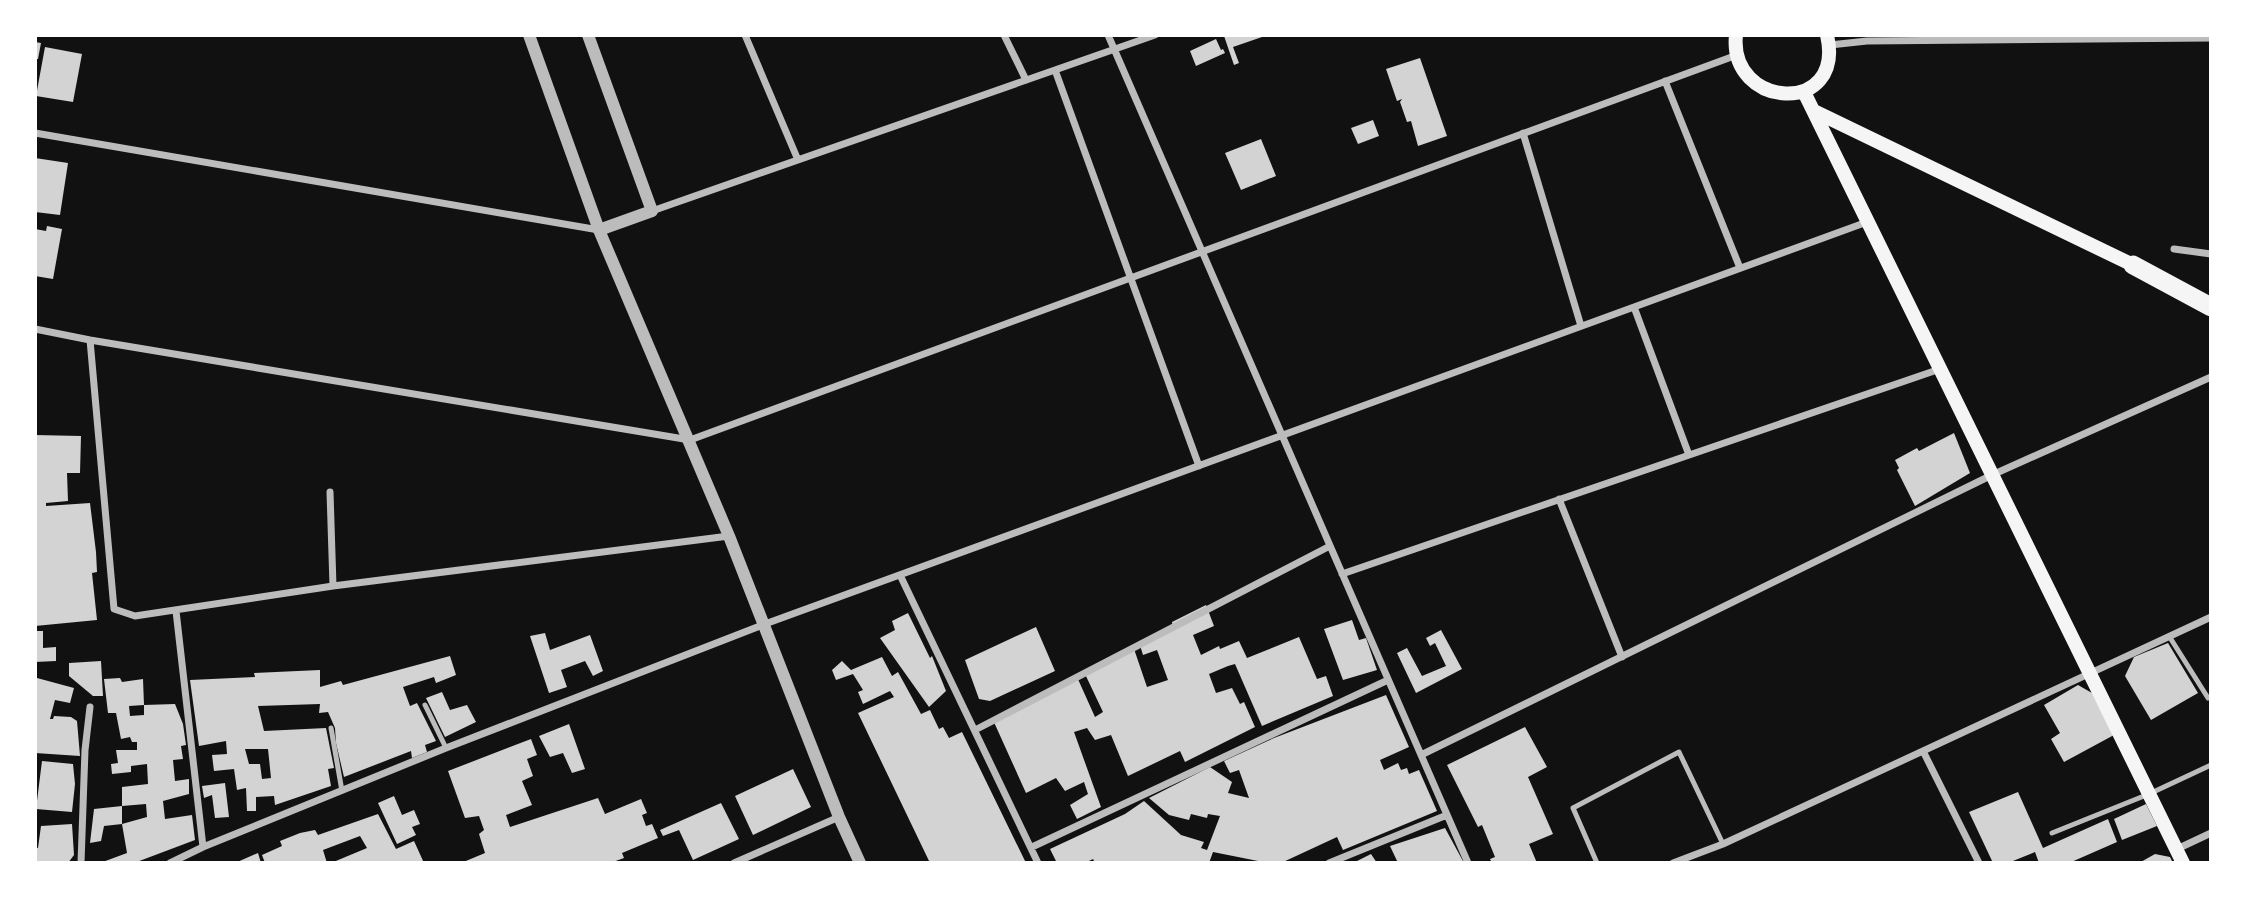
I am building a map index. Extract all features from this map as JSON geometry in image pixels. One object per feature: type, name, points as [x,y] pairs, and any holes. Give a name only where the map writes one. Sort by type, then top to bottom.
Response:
[{"type":"highway","points":[[2133,265],[2211,291]]},
{"type":"highway","points":[[2133,265],[2211,307]]},
{"type":"main road","points":[[1736,35],[1737,55],[1745,71],[1757,84],[1774,93],[1792,95],[1804,92],[1821,78],[1828,62],[1828,40]]},
{"type":"main road","points":[[1804,92],[2180,856]]},
{"type":"main road","points":[[1814,111],[2133,265]]},
{"type":"street","points":[[529,35],[598,230],[690,440],[765,624],[839,817],[860,863]]},
{"type":"street","points":[[588,35],[652,211]]},
{"type":"street","points":[[745,35],[798,160]]},
{"type":"street","points":[[1004,35],[1026,80]]},
{"type":"street","points":[[1108,35],[1468,863]]},
{"type":"street","points":[[35,133],[598,230],[1155,35]]},
{"type":"street","points":[[1828,40],[2211,38]]},
{"type":"street","points":[[35,330],[690,440],[1737,55]]},
{"type":"street","points":[[1055,70],[1199,466]]},
{"type":"street","points":[[1665,81],[1740,268]]},
{"type":"street","points":[[1523,133],[1581,326]]},
{"type":"street","points":[[170,863],[446,748],[765,624],[1868,221]]},
{"type":"street","points":[[2174,249],[2211,254]]},
{"type":"street","points":[[1634,307],[1689,455]]},
{"type":"street","points":[[90,341],[114,609],[135,616],[333,586],[729,536]]},
{"type":"street","points":[[1342,574],[1940,369]]},
{"type":"street","points":[[1421,755],[1992,475],[2211,377]]},
{"type":"street","points":[[330,492],[333,586]]},
{"type":"street","points":[[1559,499],[1622,656]]},
{"type":"street","points":[[975,730],[1330,546]]},
{"type":"street","points":[[900,575],[1038,863]]},
{"type":"street","points":[[176,611],[203,847]]},
{"type":"street","points":[[1673,863],[1723,844],[2211,617]]},
{"type":"street","points":[[1032,847],[1388,680]]},
{"type":"street","points":[[82,863],[85,750],[90,707]]},
{"type":"street","points":[[1923,751],[1979,863]]},
{"type":"street","points":[[1329,863],[1447,816]]},
{"type":"street","points":[[734,863],[839,817]]},
{"type":"street","points":[[2180,856],[2211,833]]},
{"type":"lane","points":[[2169,636],[2208,698]]},
{"type":"lane","points":[[425,705],[446,748]]},
{"type":"lane","points":[[331,728],[342,790]]},
{"type":"lane","points":[[1597,863],[1573,807],[1679,752],[1723,844]]},
{"type":"lane","points":[[2052,833],[2149,794],[2211,765]]},
{"type":"building","points":[[1224,36],[1262,37],[1233,47],[1239,63],[1234,65]]},
{"type":"building","points":[[1216,39],[1225,53],[1196,66],[1190,51]]},
{"type":"building","points":[[35,42],[41,43],[38,59],[35,59]]},
{"type":"building","points":[[45,47],[82,54],[73,102],[36,96]]},
{"type":"building","points":[[1420,58],[1447,136],[1418,146],[1411,121],[1407,122],[1400,102],[1402,99],[1397,101],[1386,69]]},
{"type":"building","points":[[1373,120],[1379,136],[1358,144],[1351,128]]},
{"type":"building","points":[[1261,139],[1276,176],[1241,190],[1225,153]]},
{"type":"building","points":[[35,158],[68,163],[60,215],[35,212]]},
{"type":"building","points":[[47,226],[62,229],[53,279],[35,276],[35,229],[46,231]]},
{"type":"building","points":[[1954,433],[1970,473],[1915,506],[1897,470],[1899,468],[1895,460]]},
{"type":"building","points":[[35,435],[81,436],[80,473],[67,473],[68,501],[46,503],[46,506],[90,503],[96,552],[97,572],[92,573],[97,620],[35,626]]},
{"type":"building","points":[[1206,605],[1214,626],[1193,635],[1201,655],[1219,646],[1220,649],[1239,641],[1247,658],[1299,637],[1317,679],[1326,676],[1333,696],[1262,726],[1235,664],[1228,666],[1209,674],[1216,693],[1232,688],[1240,704],[1244,702],[1255,727],[1185,762],[1180,751],[1128,776],[1111,735],[1095,740],[1087,728],[1074,732],[1101,807],[1077,819],[1070,805],[1088,794],[1084,782],[1065,791],[1056,778],[1026,793],[993,720],[1077,677],[1095,717],[1103,712],[1085,674],[1133,646],[1147,687],[1168,680],[1157,650],[1143,655],[1139,642],[1173,629],[1172,622]]},
{"type":"building","points":[[908,613],[930,658],[932,656],[946,691],[929,707],[880,638],[895,630],[892,621]]},
{"type":"building","points":[[1352,620],[1359,640],[1366,638],[1377,670],[1343,680],[1324,629]]},
{"type":"building","points":[[1036,627],[1055,671],[990,701],[979,699],[965,660]]},
{"type":"building","points":[[1441,630],[1462,669],[1416,693],[1397,653],[1407,648],[1422,676],[1446,666],[1435,643],[1430,646],[1426,638]]},
{"type":"building","points":[[35,631],[43,631],[43,648],[56,647],[56,661],[35,662]]},
{"type":"building","points":[[545,633],[550,650],[590,635],[603,671],[593,676],[585,661],[561,670],[567,687],[549,693],[530,636]]},
{"type":"building","points":[[2168,643],[2198,693],[2151,720],[2125,676],[2134,657]]},
{"type":"building","points":[[450,656],[456,675],[436,683],[434,677],[403,687],[410,706],[417,703],[436,741],[425,745],[427,752],[412,758],[411,751],[344,777],[335,728],[328,712],[319,713],[320,704],[258,706],[264,731],[326,728],[334,768],[328,769],[331,786],[275,805],[274,796],[256,797],[256,811],[247,811],[246,788],[237,790],[234,769],[214,771],[212,755],[227,754],[226,741],[199,746],[190,680],[320,670],[320,687],[341,681],[343,685]],"holes":[[[245,749],[268,749],[271,778],[262,779],[260,764],[249,764]]]},
{"type":"building","points":[[882,657],[892,676],[898,672],[921,714],[930,710],[939,729],[943,727],[949,738],[962,732],[1026,863],[930,863],[858,713],[894,697],[890,691],[863,704],[858,692],[863,690],[853,674],[836,680],[832,670],[842,661],[851,670]]},
{"type":"building","points":[[101,661],[103,696],[93,696],[69,676],[69,663]]},
{"type":"building","points":[[37,678],[74,688],[70,703],[55,700],[50,719],[54,716],[71,717],[77,721],[80,756],[35,753]]},
{"type":"building","points":[[120,678],[122,682],[143,679],[144,705],[175,704],[183,724],[186,745],[181,746],[183,759],[173,760],[175,781],[189,779],[189,794],[163,801],[165,819],[192,815],[195,840],[134,863],[100,863],[127,853],[122,824],[147,817],[146,804],[122,806],[122,787],[148,784],[147,764],[131,766],[131,772],[112,774],[111,764],[118,763],[116,750],[137,750],[137,742],[132,742],[130,737],[121,739],[116,713],[108,713],[104,679]],"holes":[[[144,705],[144,715],[130,716],[129,706]]]},
{"type":"building","points":[[2078,685],[2092,693],[2114,735],[2064,762],[2051,739],[2060,733],[2044,705]]},
{"type":"building","points":[[442,692],[450,710],[467,705],[476,722],[445,737],[426,698]]},
{"type":"building","points":[[1386,695],[1409,747],[1380,760],[1384,770],[1398,763],[1401,770],[1407,768],[1409,774],[1419,770],[1437,811],[1343,850],[1337,837],[1281,863],[1213,852],[1209,863],[1095,863],[1093,859],[1085,863],[1057,863],[1050,849],[1125,814],[1144,801],[1181,835],[1204,842],[1201,848],[1207,850],[1220,816],[1208,814],[1207,818],[1191,814],[1189,820],[1169,815],[1149,798],[1210,767],[1232,782],[1228,793],[1249,798],[1239,770],[1230,773],[1224,761],[1274,738]]},
{"type":"building","points":[[569,724],[585,769],[572,773],[563,753],[550,757],[539,736]]},
{"type":"building","points":[[1525,727],[1547,767],[1528,777],[1553,834],[1529,844],[1537,863],[1492,863],[1490,859],[1495,857],[1482,825],[1478,827],[1447,765]]},
{"type":"building","points":[[531,739],[537,755],[527,759],[533,776],[522,781],[532,805],[506,815],[510,827],[598,798],[605,814],[641,799],[647,813],[642,815],[646,826],[652,824],[658,838],[622,853],[624,858],[610,863],[461,863],[485,853],[479,834],[484,830],[479,816],[465,818],[448,771]]},
{"type":"building","points":[[42,761],[73,764],[75,784],[72,812],[36,809]]},
{"type":"building","points":[[793,769],[811,807],[753,835],[735,796]]},
{"type":"building","points":[[225,783],[229,817],[215,818],[212,795],[204,798],[202,786]]},
{"type":"building","points":[[2018,792],[2043,848],[2108,819],[2117,842],[2069,863],[2039,863],[2035,852],[2008,863],[1993,863],[1969,812]]},
{"type":"building","points":[[394,796],[402,815],[414,810],[420,824],[412,827],[416,835],[397,844],[378,803]]},
{"type":"building","points":[[721,803],[739,839],[693,860],[679,830],[663,836],[660,830]]},
{"type":"building","points":[[2146,804],[2157,826],[2122,840],[2114,819]]},
{"type":"building","points":[[122,806],[122,824],[104,826],[101,841],[90,843],[94,809]]},
{"type":"building","points":[[378,814],[396,849],[414,841],[424,863],[331,863],[367,848],[360,836],[323,850],[327,863],[265,863],[262,855],[282,846],[280,841],[315,830],[318,835]]},
{"type":"building","points":[[72,824],[74,855],[68,863],[35,863],[35,847],[38,848],[41,826]]},
{"type":"building","points":[[1445,828],[1464,863],[1398,863],[1390,846]]},
{"type":"building","points":[[258,853],[261,863],[235,863]]},
{"type":"building","points":[[1371,854],[1377,863],[1353,863]]},
{"type":"building","points":[[2155,854],[2170,857],[2173,863],[2139,863]]}]
